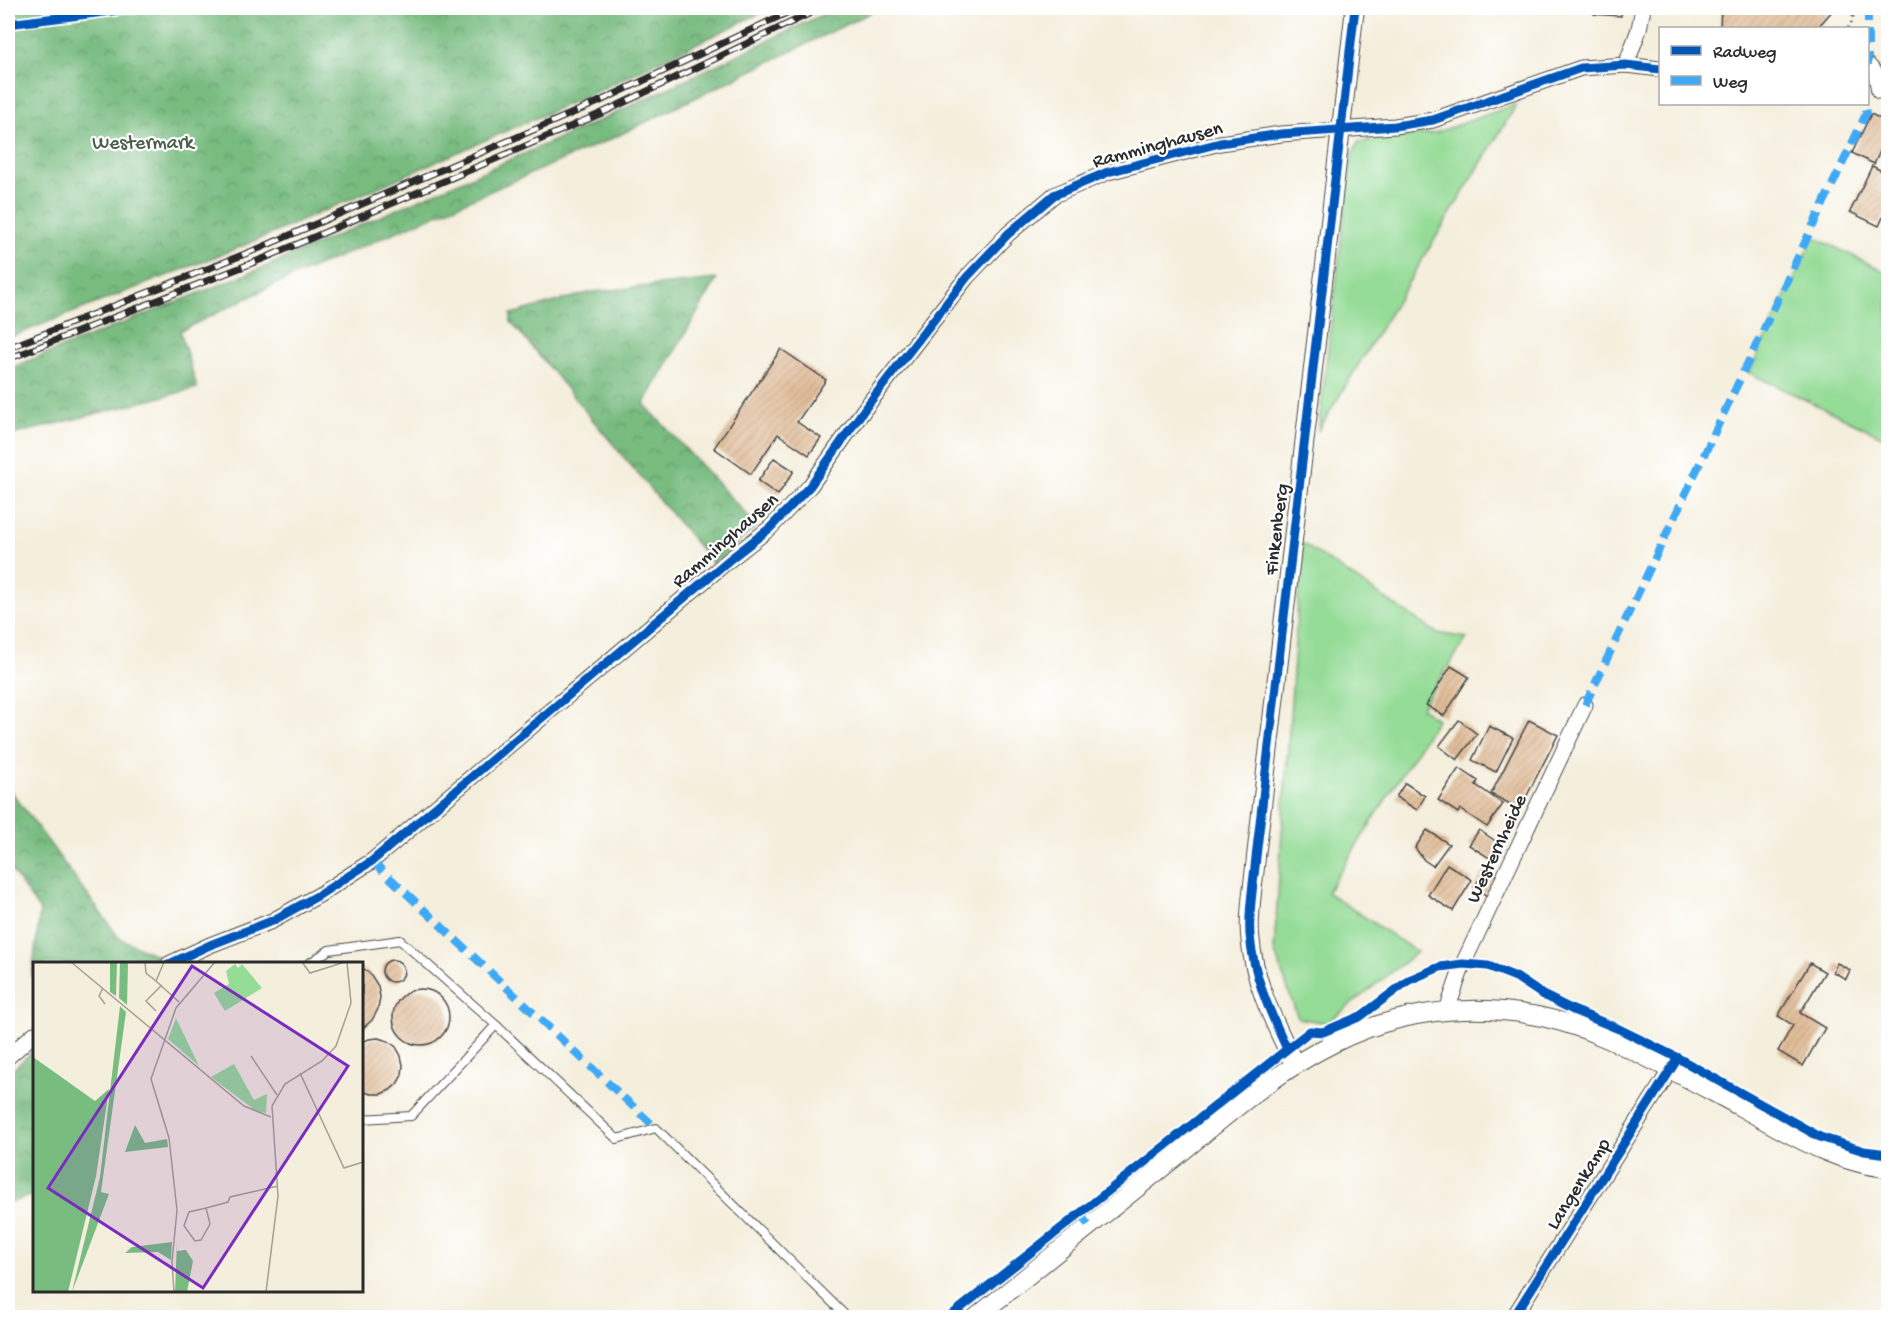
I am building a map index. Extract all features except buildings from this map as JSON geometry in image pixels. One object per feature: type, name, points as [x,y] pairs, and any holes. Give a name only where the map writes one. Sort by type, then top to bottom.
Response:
[{"type":"street","name":"Finkenberg","points":[[1295,1065],[1266,1005],[1255,968],[1250,934],[1256,857],[1354,8]]},
{"type":"street","points":[[1626,65],[1639,29],[1643,8]]},
{"type":"street","name":"Ramminghausen","points":[[171,962],[272,921],[320,895],[372,861],[770,528],[810,486],[866,407],[967,277],[1008,234],[1054,195],[1108,172],[1220,143],[1281,134],[1395,126],[1433,120],[1581,68],[1626,65],[1659,69]]},
{"type":"street","points":[[1869,66],[1876,74],[1878,94]]},
{"type":"street","name":"Westernheide","points":[[1448,1010],[1463,964],[1585,705]]},
{"type":"street","points":[[975,1317],[1219,1122],[1295,1065],[1364,1029],[1402,1018],[1448,1010],[1512,1011],[1544,1016],[1577,1025],[1671,1069],[1798,1139],[1830,1153],[1888,1168]]},
{"type":"street","points":[[8,1057],[33,1035]]},
{"type":"street","name":"Langenkamp","points":[[1513,1317],[1671,1069]]},
{"type":"lane","points":[[310,962],[328,950],[400,940],[496,1025],[617,1139],[656,1128],[848,1317]]},
{"type":"lane","points":[[363,1119],[411,1116],[496,1025]]},
{"type":"path","points":[[1849,27],[1856,8]]},
{"type":"green space","name":"Westermark","points":[[8,8],[771,8],[591,94],[255,241],[8,338]]},
{"type":"green space","points":[[836,8],[880,8],[613,138],[278,283],[180,331],[197,388],[8,436],[8,369],[267,266],[603,119]]},
{"type":"green space","points":[[1517,104],[1318,431],[1351,159],[1358,142],[1435,133]]},
{"type":"green space","points":[[1814,237],[1888,273],[1888,439],[1749,373]]},
{"type":"green space","points":[[717,279],[644,404],[757,526],[713,564],[511,322],[511,314],[592,292]]},
{"type":"green space","points":[[1302,543],[1437,633],[1467,638],[1421,708],[1437,719],[1327,892],[1417,952],[1327,1023],[1298,1018],[1274,950]]},
{"type":"green space","points":[[8,787],[119,938],[158,956],[146,962],[34,962],[40,911],[8,865]]},
{"type":"green space","points":[[33,1051],[33,1195],[8,1203],[8,1074]]},
{"type":"railway","points":[[8,348],[260,248],[596,103],[797,8]]},
{"type":"railway","points":[[8,359],[265,258],[602,113],[821,8]]},
{"type":"marked path","points":[[1868,8],[1868,27]]},
{"type":"marked path","points":[[1585,705],[1866,114],[1866,105]]},
{"type":"marked path","points":[[372,861],[656,1128]]},
{"type":"marked path","points":[[1079,1213],[1089,1226]]},
{"type":"cycle path","points":[[8,24],[136,8]]},
{"type":"cycle path","points":[[1287,1049],[1269,1007],[1255,965],[1250,935],[1250,916],[1355,8]]},
{"type":"cycle path","points":[[173,962],[272,921],[319,895],[372,861],[770,528],[810,486],[866,407],[967,277],[1008,234],[1054,195],[1108,172],[1220,143],[1281,134],[1395,126],[1433,120],[1581,68],[1626,65],[1659,69]]},
{"type":"cycle path","points":[[948,1318],[1310,1031],[1323,1032],[1361,1016],[1409,980],[1440,967],[1463,964],[1488,966],[1516,977],[1543,995],[1678,1058],[1820,1137],[1864,1151],[1888,1154]]},
{"type":"cycle path","points":[[1513,1318],[1678,1058]]}]
